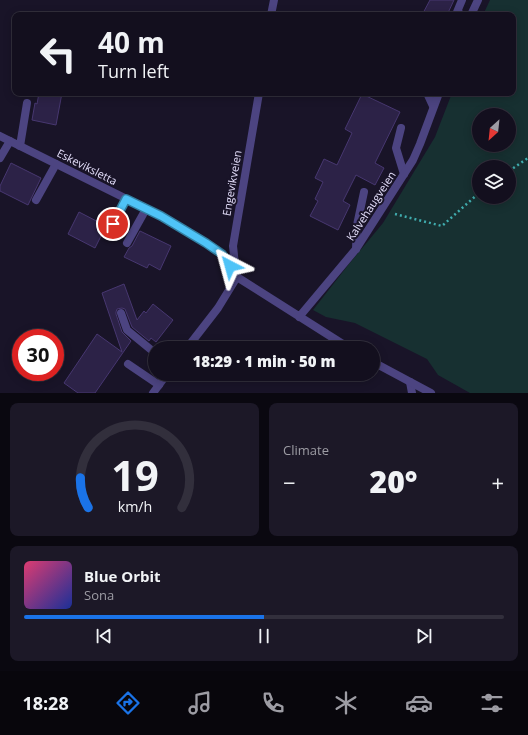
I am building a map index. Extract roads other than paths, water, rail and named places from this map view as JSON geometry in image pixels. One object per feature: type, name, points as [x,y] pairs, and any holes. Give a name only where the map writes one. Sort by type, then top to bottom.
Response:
[{"type":"street","points":[[272,12],[274,0]]},
{"type":"street","points":[[457,12],[462,0]]},
{"type":"street","points":[[472,12],[478,0]]},
{"type":"street","name":"Engevikveien","points":[[237,277],[233,246],[258,96]]},
{"type":"street","points":[[429,96],[434,106]]},
{"type":"street","name":"Kalvehaugveien","points":[[299,317],[356,249],[413,160],[438,96]]},
{"type":"street","points":[[20,146],[28,103]]},
{"type":"street","points":[[401,128],[396,148],[404,174]]},
{"type":"street","name":"Eskeviksletta","points":[[0,136],[161,216],[222,254],[237,277]]},
{"type":"street","points":[[0,158],[10,141]]},
{"type":"street","points":[[36,200],[56,164]]},
{"type":"street","points":[[356,249],[357,225],[364,192]]},
{"type":"street","points":[[113,224],[126,199]]},
{"type":"street","points":[[127,243],[146,209]]},
{"type":"street","points":[[192,341],[218,308],[237,277],[338,341]]},
{"type":"street","points":[[121,313],[127,330],[148,347]]},
{"type":"street","points":[[128,364],[159,385]]},
{"type":"street","points":[[380,366],[431,393]]},
{"type":"street","points":[[153,393],[162,381]]},
{"type":"street","points":[[410,382],[412,393]]}]
